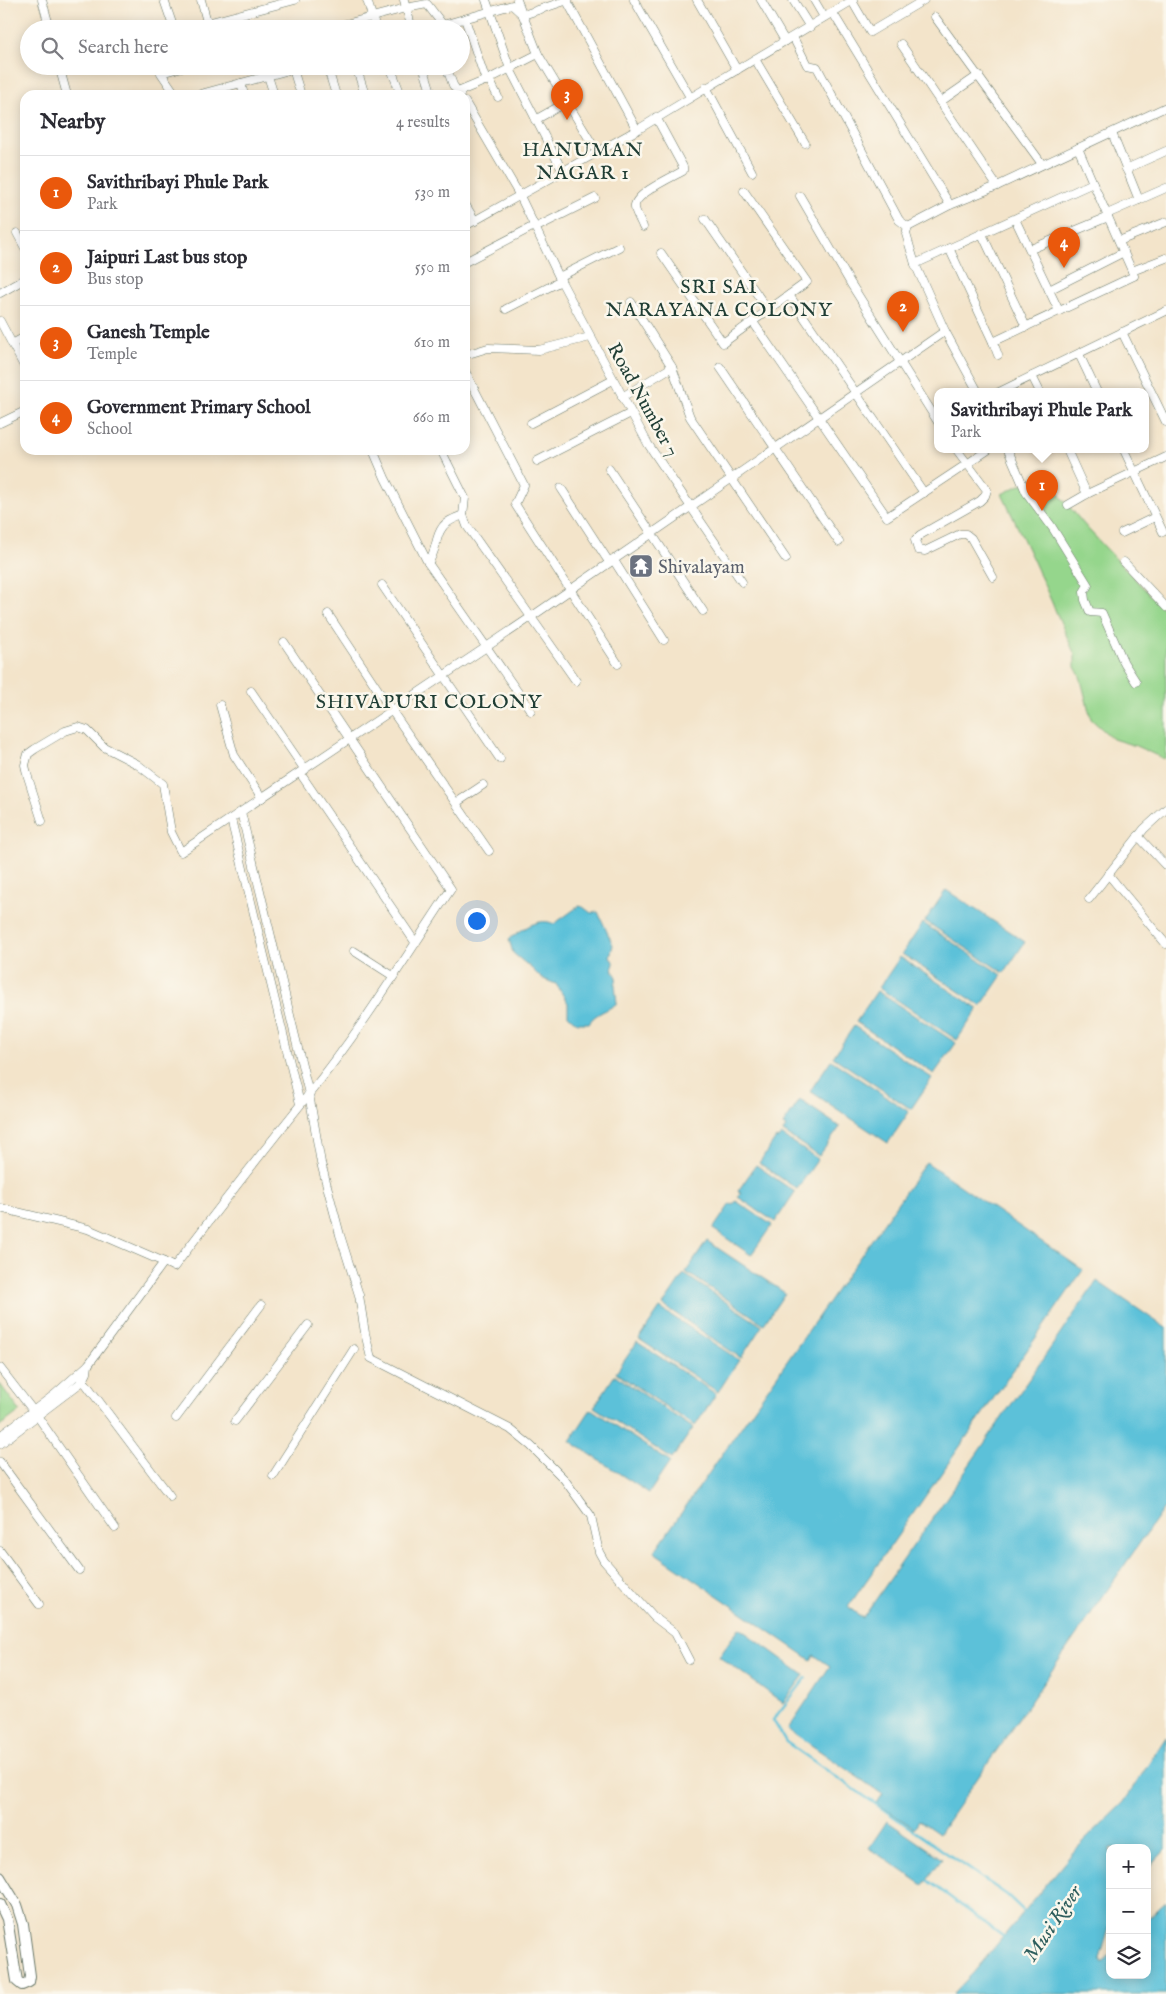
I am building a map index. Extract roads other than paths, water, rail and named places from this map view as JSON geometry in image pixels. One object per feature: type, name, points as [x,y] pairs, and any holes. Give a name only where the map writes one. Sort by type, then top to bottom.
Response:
[{"type":"street","points":[[42,0],[48,20]]},
{"type":"street","points":[[165,0],[171,20]]},
{"type":"street","points":[[201,0],[206,20]]},
{"type":"street","points":[[228,20],[295,0]]},
{"type":"street","points":[[367,0],[373,20]]},
{"type":"street","points":[[486,0],[510,69],[563,172]]},
{"type":"street","points":[[517,0],[538,54],[597,152]]},
{"type":"street","points":[[523,15],[568,0],[636,130]]},
{"type":"street","points":[[634,0],[690,97]]},
{"type":"street","points":[[697,0],[737,70]]},
{"type":"street","points":[[761,0],[784,41]]},
{"type":"street","points":[[793,0],[810,27]]},
{"type":"street","points":[[814,0],[824,17]]},
{"type":"street","points":[[470,224],[636,130],[852,0],[870,32],[924,0]]},
{"type":"street","points":[[360,20],[405,4],[428,2],[438,20]]},
{"type":"street","points":[[405,4],[409,20]]},
{"type":"street","points":[[462,20],[512,5],[523,15]]},
{"type":"street","points":[[833,12],[950,205]]},
{"type":"street","points":[[936,17],[1042,164]]},
{"type":"street","points":[[470,32],[488,80],[498,97]]},
{"type":"street","points":[[793,37],[807,65],[817,67],[900,220],[908,227]]},
{"type":"street","points":[[901,44],[996,186]]},
{"type":"street","points":[[466,90],[538,54]]},
{"type":"street","points":[[755,59],[805,143]]},
{"type":"street","points":[[61,75],[66,90]]},
{"type":"street","points":[[162,75],[173,90]]},
{"type":"street","points":[[295,75],[299,90]]},
{"type":"street","points":[[330,75],[334,90]]},
{"type":"street","points":[[359,75],[363,90]]},
{"type":"street","points":[[393,75],[399,90]]},
{"type":"street","points":[[426,75],[430,90]]},
{"type":"street","points":[[450,75],[458,90]]},
{"type":"street","points":[[940,102],[979,75]]},
{"type":"street","points":[[215,90],[268,76],[272,90]]},
{"type":"street","points":[[241,83],[243,90]]},
{"type":"street","points":[[706,87],[752,172]]},
{"type":"street","points":[[535,120],[567,102]]},
{"type":"street","points":[[976,388],[946,331],[915,264],[906,234],[908,227],[950,205],[996,186],[1166,107]]},
{"type":"street","name":"Road Number 7","points":[[470,111],[520,196],[560,279],[630,413],[690,508],[742,582]]},
{"type":"street","points":[[643,226],[635,208],[635,202],[640,196],[682,171],[683,167],[656,117]]},
{"type":"street","points":[[1112,133],[1139,200]]},
{"type":"street","points":[[993,342],[1134,276],[1078,148]]},
{"type":"street","points":[[1126,169],[1166,151]]},
{"type":"street","points":[[915,264],[1093,183]]},
{"type":"street","points":[[1031,249],[1166,188]]},
{"type":"street","points":[[661,253],[724,343],[807,282],[744,191]]},
{"type":"street","points":[[800,196],[934,416]]},
{"type":"street","points":[[470,260],[595,198]]},
{"type":"street","points":[[470,212],[475,221]]},
{"type":"street","points":[[705,219],[768,310]]},
{"type":"street","points":[[1015,219],[1059,311]]},
{"type":"street","points":[[1119,241],[1166,222]]},
{"type":"street","points":[[17,233],[20,239]]},
{"type":"street","points":[[982,234],[1026,327]]},
{"type":"street","points":[[506,309],[619,247]]},
{"type":"street","points":[[950,248],[998,355]]},
{"type":"street","points":[[1049,290],[1124,252]]},
{"type":"street","points":[[1132,271],[1166,258]]},
{"type":"street","points":[[0,294],[20,282]]},
{"type":"street","points":[[789,295],[924,493]]},
{"type":"street","points":[[631,302],[672,367],[690,416],[786,559]]},
{"type":"street","points":[[1007,388],[1166,311]]},
{"type":"street","points":[[0,321],[20,359]]},
{"type":"street","points":[[753,322],[887,517],[984,453]]},
{"type":"street","points":[[42,821],[25,765],[28,754],[65,731],[78,727],[87,730],[104,747],[137,764],[163,784],[171,832],[181,852],[531,617],[611,560],[652,534],[946,331]]},
{"type":"street","points":[[1122,332],[1166,422]]},
{"type":"street","points":[[470,353],[488,348],[539,350],[590,337]]},
{"type":"street","points":[[12,344],[20,340]]},
{"type":"street","points":[[1079,354],[1095,388]]},
{"type":"street","points":[[622,397],[672,367]]},
{"type":"street","points":[[720,367],[839,542]]},
{"type":"street","points":[[1032,376],[1038,388]]},
{"type":"street","points":[[531,423],[613,380]]},
{"type":"street","points":[[470,381],[524,485],[515,504],[618,664]]},
{"type":"street","points":[[537,461],[630,413]]},
{"type":"street","points":[[0,423],[20,414]]},
{"type":"street","points":[[960,453],[986,490],[985,496],[980,501],[920,535],[915,540],[918,550],[925,551],[960,534],[966,534],[971,538],[993,578]]},
{"type":"street","points":[[1009,453],[1026,492],[1052,527],[1088,584],[1084,592],[1087,608],[1090,612],[1102,613],[1124,663],[1136,682]]},
{"type":"street","points":[[1068,453],[1087,494]]},
{"type":"street","points":[[1125,453],[1163,532]]},
{"type":"street","points":[[375,455],[428,563],[531,711]]},
{"type":"street","points":[[444,455],[465,498],[463,515],[467,526],[576,682]]},
{"type":"street","points":[[1068,505],[1087,494],[1166,457]]},
{"type":"street","points":[[609,469],[703,611]]},
{"type":"street","points":[[561,488],[664,640]]},
{"type":"street","points":[[428,563],[435,550],[441,528],[450,520],[463,515]]},
{"type":"street","points":[[1122,532],[1155,517]]},
{"type":"street","points":[[1124,562],[1166,607]]},
{"type":"street","points":[[382,585],[500,760]]},
{"type":"street","points":[[328,614],[489,852]]},
{"type":"street","points":[[0,1208],[88,1229],[174,1267],[309,1094],[366,1017],[451,889],[284,642]]},
{"type":"street","points":[[251,691],[416,942]]},
{"type":"street","points":[[220,706],[234,756],[262,798]]},
{"type":"street","points":[[456,803],[483,785]]},
{"type":"street","points":[[1089,899],[1138,836],[1166,809]]},
{"type":"street","points":[[241,812],[309,1094],[321,1163],[359,1295],[371,1358],[510,1429],[531,1446],[564,1480],[591,1516],[599,1552],[604,1561],[654,1617],[675,1633],[689,1660]]},
{"type":"street","points":[[231,819],[300,1104]]},
{"type":"street","points":[[1138,836],[1166,866]]},
{"type":"street","points":[[1108,874],[1166,944]]},
{"type":"street","points":[[264,954],[274,951]]},
{"type":"street","points":[[354,951],[393,976]]},
{"type":"street","points":[[0,1444],[80,1378],[164,1262]]},
{"type":"street","points":[[176,1418],[261,1305]]},
{"type":"street","points":[[236,1421],[308,1325]]},
{"type":"street","points":[[273,1476],[354,1349]]},
{"type":"street","points":[[0,1368],[35,1414],[115,1528]]},
{"type":"street","points":[[80,1378],[170,1496]]},
{"type":"street","points":[[0,1436],[35,1414]]},
{"type":"street","points":[[0,1462],[79,1570]]},
{"type":"street","points":[[0,1551],[39,1604]]},
{"type":"street","points":[[0,1877],[16,1905],[23,1924],[30,1976],[29,1982],[22,1985],[17,1981],[7,1919],[0,1904]]},
{"type":"water","points":[[946,890],[1025,942],[1004,973],[925,921]]},
{"type":"water","points":[[579,906],[591,913],[598,912],[613,945],[610,956],[614,964],[612,969],[617,977],[615,985],[617,1003],[595,1016],[589,1023],[577,1023],[568,1015],[568,1003],[556,984],[541,978],[513,953],[509,939],[525,928],[537,923],[548,922],[554,924]]},
{"type":"water","points":[[923,923],[1002,975],[981,1006],[902,954]]},
{"type":"water","points":[[900,957],[978,1009],[957,1040],[879,988]]},
{"type":"water","points":[[877,991],[956,1043],[934,1074],[856,1022]]},
{"type":"water","points":[[854,1026],[932,1078],[911,1109],[833,1057]]},
{"type":"water","points":[[831,1060],[909,1112],[888,1143],[810,1091]]},
{"type":"water","points":[[800,1100],[840,1127],[819,1156],[783,1132],[786,1127],[783,1125]]},
{"type":"water","points":[[781,1135],[818,1159],[797,1189],[759,1163],[776,1138],[778,1139]]},
{"type":"water","points":[[926,1162],[1083,1270],[848,1607],[863,1618],[1097,1281],[1166,1328],[1166,1505],[939,1834],[919,1820],[914,1828],[876,1803],[882,1794],[788,1729],[830,1666],[814,1655],[811,1660],[654,1552]]},
{"type":"water","points":[[756,1165],[795,1192],[775,1222],[738,1197],[741,1193],[738,1191]]},
{"type":"water","points":[[736,1201],[772,1225],[751,1255],[713,1229],[730,1204],[733,1205]]},
{"type":"water","points":[[707,1241],[785,1293],[764,1324],[686,1272]]},
{"type":"water","points":[[684,1274],[762,1326],[741,1358],[663,1305]]},
{"type":"water","points":[[660,1308],[739,1360],[718,1392],[639,1339]]},
{"type":"water","points":[[637,1342],[716,1394],[695,1426],[616,1373]]},
{"type":"water","points":[[615,1375],[693,1428],[672,1459],[594,1407]]},
{"type":"water","points":[[591,1409],[670,1462],[649,1493],[570,1441]]},
{"type":"water","points":[[739,1628],[804,1675],[783,1703],[719,1656]]},
{"type":"water","name":"Musi River","points":[[1166,1737],[1166,1849],[1151,1866],[1151,1844],[1106,1844],[1106,1939],[1100,1959],[1103,1963],[1106,1959],[1106,1979],[1151,1979],[1151,1915],[1166,1902],[1166,1994],[953,1994],[974,1972],[1074,1851],[1124,1802]]},
{"type":"water","points":[[887,1821],[942,1859],[923,1885],[869,1848]]},
{"type":"waterway","points":[[806,1678],[773,1720],[786,1742],[1007,1895],[1026,1913]]},
{"type":"waterway","points":[[927,1880],[1004,1937]]},
{"type":"place","name":"Ganesh Temple","points":[[567,120]]},
{"type":"place","name":"Government Primary School","points":[[1064,268]]},
{"type":"place","name":"Jaipuri Last bus stop","points":[[903,332]]},
{"type":"place","name":"Savithribayi Phule Park","points":[[1042,511]]},
{"type":"place","name":"Shivalayam","points":[[641,566]]},
{"type":"district","name":"HANUMAN NAGAR 1","points":[[583,160]]},
{"type":"district","name":"SRI SAI NARAYANA COLONY","points":[[719,298]]},
{"type":"district","name":"SHIVAPURI COLONY","points":[[429,701]]}]
